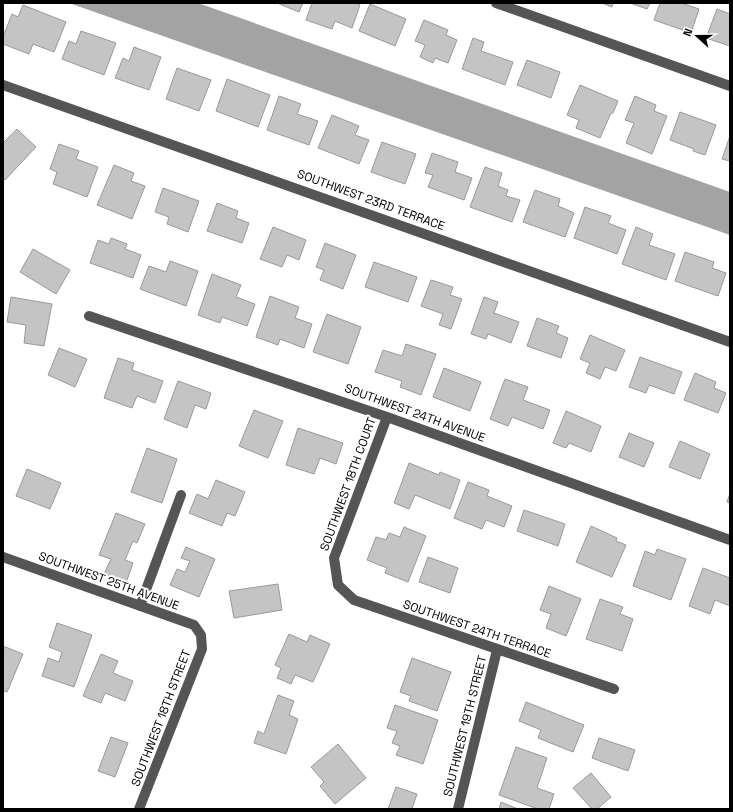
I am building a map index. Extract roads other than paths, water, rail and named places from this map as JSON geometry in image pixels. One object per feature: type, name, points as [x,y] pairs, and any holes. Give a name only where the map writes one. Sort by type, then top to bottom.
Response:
[{"type":"street","points":[[496,3],[730,86]]},
{"type":"street","name":"SOUTHWEST 23RD TERRACE","points":[[3,85],[730,342]]},
{"type":"street","name":"SOUTHWEST 24TH AVENUE","points":[[89,316],[387,417],[730,540]]},
{"type":"street","name":"SOUTHWEST 18TH COURT","points":[[338,584],[334,558],[387,417]]},
{"type":"street","points":[[140,606],[181,495]]},
{"type":"street","name":"SOUTHWEST 25TH AVENUE","points":[[3,557],[194,625],[201,636]]},
{"type":"street","name":"SOUTHWEST 24TH TERRACE","points":[[338,584],[354,600],[614,689]]},
{"type":"street","name":"SOUTHWEST 18TH STREET","points":[[139,809],[202,649],[201,636]]},
{"type":"street","name":"SOUTHWEST 19TH STREET","points":[[458,809],[497,650]]}]
